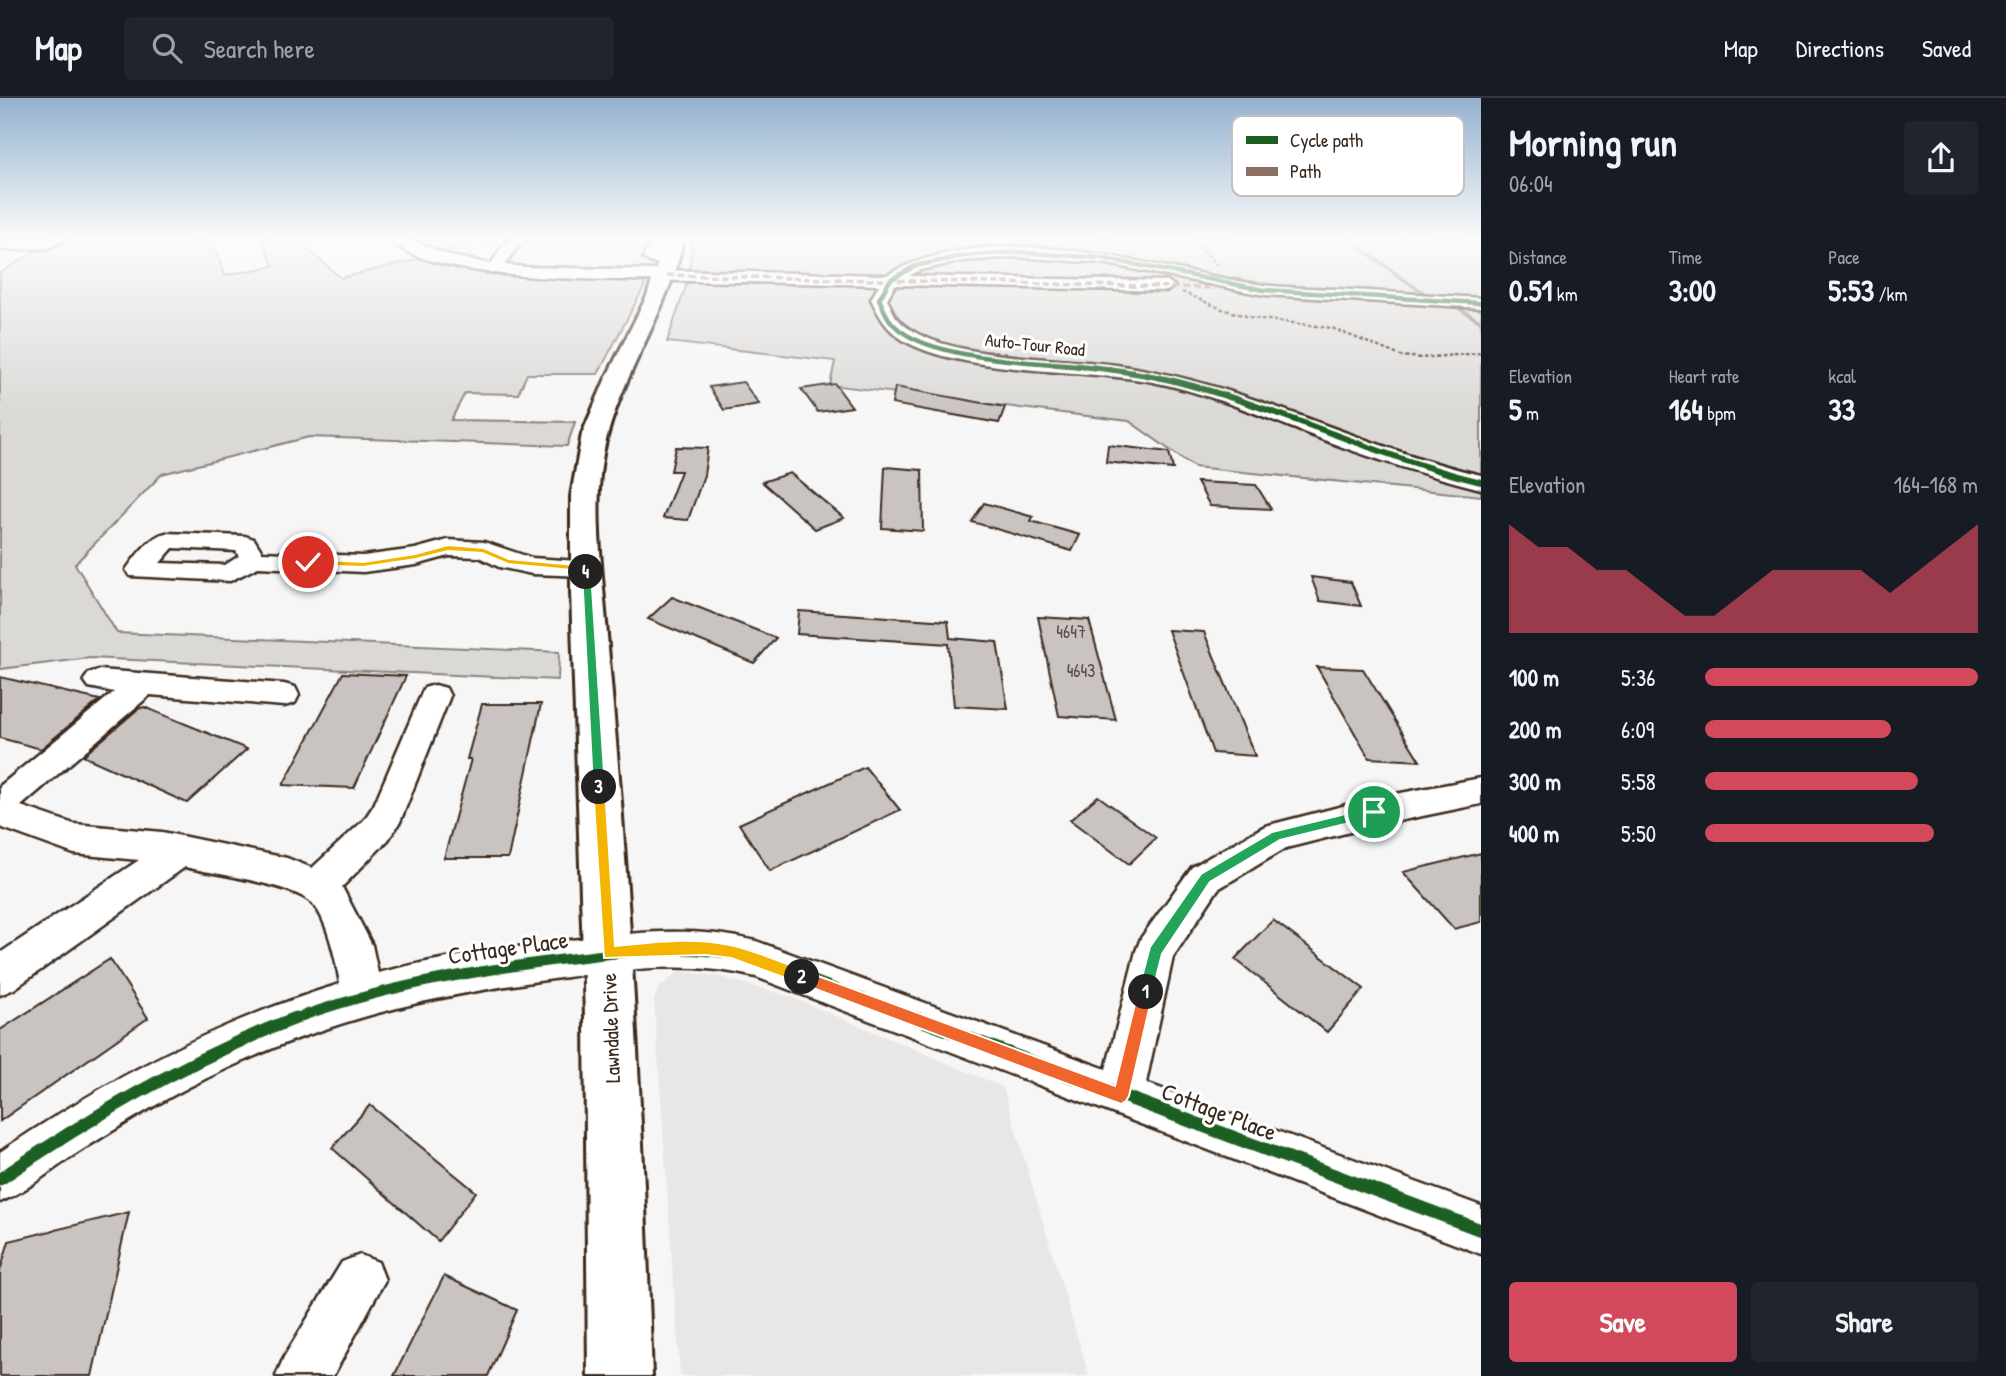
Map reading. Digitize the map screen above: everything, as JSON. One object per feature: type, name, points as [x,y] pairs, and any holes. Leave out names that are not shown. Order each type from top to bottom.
[{"type":"main road","name":"Lawndale Drive","points":[[620,1376],[609,953],[586,568],[585,486],[592,441],[605,404],[653,297]]},
{"type":"street","name":"Auto-Tour Road","points":[[881,297],[880,307],[894,326],[916,341],[960,353],[1153,376],[1246,404],[1397,460],[1481,482]]},
{"type":"street","points":[[1375,297],[1481,303]]},
{"type":"street","points":[[253,559],[363,564],[416,557],[448,548],[484,551],[508,561],[532,565],[586,568]]},
{"type":"street","points":[[99,680],[284,695]]},
{"type":"street","points":[[0,805],[143,684]]},
{"type":"street","points":[[318,886],[376,830],[387,812],[435,696]]},
{"type":"street","points":[[1121,1096],[1155,951],[1205,878],[1277,835],[1481,791]]},
{"type":"street","points":[[0,813],[74,839],[180,851],[287,874],[318,886],[325,891],[353,945],[362,996]]},
{"type":"street","points":[[0,976],[180,851]]},
{"type":"street","name":"Cottage Place","points":[[0,1179],[75,1129],[208,1056],[292,1020],[362,996],[434,978],[609,953],[680,947],[731,952],[1481,1230]]},
{"type":"street","points":[[303,1376],[360,1280]]},
{"type":"path","points":[[1202,297],[1218,308],[1263,320],[1332,328],[1386,351],[1411,358],[1440,358],[1462,352],[1481,353]]},
{"type":"shaded area","points":[[0,297],[639,297],[598,374],[527,374],[518,394],[465,393],[451,420],[575,422],[567,446],[309,437],[162,474],[75,564],[117,633],[559,652],[558,680],[90,658],[0,669]]},
{"type":"shaded area","points":[[682,297],[1481,297],[1481,496],[1194,467],[1129,421],[830,385],[835,361],[667,342]]},
{"type":"shaded area","points":[[680,971],[721,977],[792,997],[1003,1087],[1089,1376],[680,1376],[654,1000],[659,987]]},
{"type":"building","points":[[743,382],[759,404],[724,410],[709,387]]},
{"type":"building","points":[[835,384],[852,407],[818,412],[801,389]]},
{"type":"building","points":[[895,387],[1005,407],[999,423],[892,404]]},
{"type":"building","points":[[1108,445],[1169,452],[1173,469],[1106,462]]},
{"type":"building","points":[[676,447],[708,448],[704,475],[688,520],[663,518],[681,471],[671,471]]},
{"type":"building","points":[[885,467],[922,470],[923,531],[882,528]]},
{"type":"building","points":[[790,473],[844,518],[815,529],[762,482]]},
{"type":"building","points":[[1197,482],[1256,485],[1271,509],[1210,506]]},
{"type":"building","points":[[984,503],[1033,517],[1031,521],[1080,535],[1072,551],[972,522]]},
{"type":"building","points":[[1311,577],[1351,582],[1361,606],[1320,601]]},
{"type":"building","points":[[672,597],[776,638],[754,663],[648,619]]},
{"type":"building","points":[[799,611],[948,621],[950,638],[997,642],[1008,709],[954,706],[948,644],[797,634]]},
{"type":"building","points":[[1038,617],[1089,620],[1116,720],[1059,716]]},
{"type":"building","points":[[1168,630],[1204,632],[1255,756],[1213,753]]},
{"type":"building","points":[[1317,667],[1363,669],[1420,761],[1369,758]]},
{"type":"building","points":[[343,673],[406,676],[354,788],[283,785]]},
{"type":"building","points":[[0,677],[100,700],[41,749],[0,738]]},
{"type":"building","points":[[482,704],[541,704],[508,858],[444,858],[471,759],[467,759]]},
{"type":"building","points":[[144,707],[247,749],[187,803],[83,756],[138,709]]},
{"type":"building","points":[[865,767],[900,810],[770,871],[739,824]]},
{"type":"building","points":[[1098,796],[1156,838],[1129,864],[1070,820]]},
{"type":"building","points":[[1481,853],[1481,922],[1454,929],[1403,872]]},
{"type":"building","points":[[1273,920],[1364,989],[1327,1032],[1235,959]]},
{"type":"building","points":[[110,959],[148,1018],[0,1121],[0,1030]]},
{"type":"building","points":[[370,1105],[476,1192],[438,1241],[332,1148]]},
{"type":"building","points":[[129,1212],[92,1376],[0,1376],[0,1271],[9,1241]]},
{"type":"building","points":[[444,1276],[517,1310],[488,1376],[394,1376]]},
{"type":"waterway","points":[[1455,306],[1481,322]]},
{"type":"cycle path","points":[[880,297],[889,321],[910,336],[937,348],[1003,360],[1115,370],[1180,382],[1408,462],[1481,482]]},
{"type":"cycle path","points":[[1375,297],[1481,303]]},
{"type":"cycle path","points":[[0,1179],[85,1123],[174,1072],[267,1029],[315,1011],[388,989],[464,973],[615,953],[685,948],[732,953],[756,959],[1481,1230]]},
{"type":"route","points":[[308,562],[363,564],[416,557],[448,548],[484,551],[508,561],[532,565],[586,568],[609,953],[680,947],[731,952],[1121,1096],[1155,951],[1205,878],[1277,835],[1374,812]]}]
